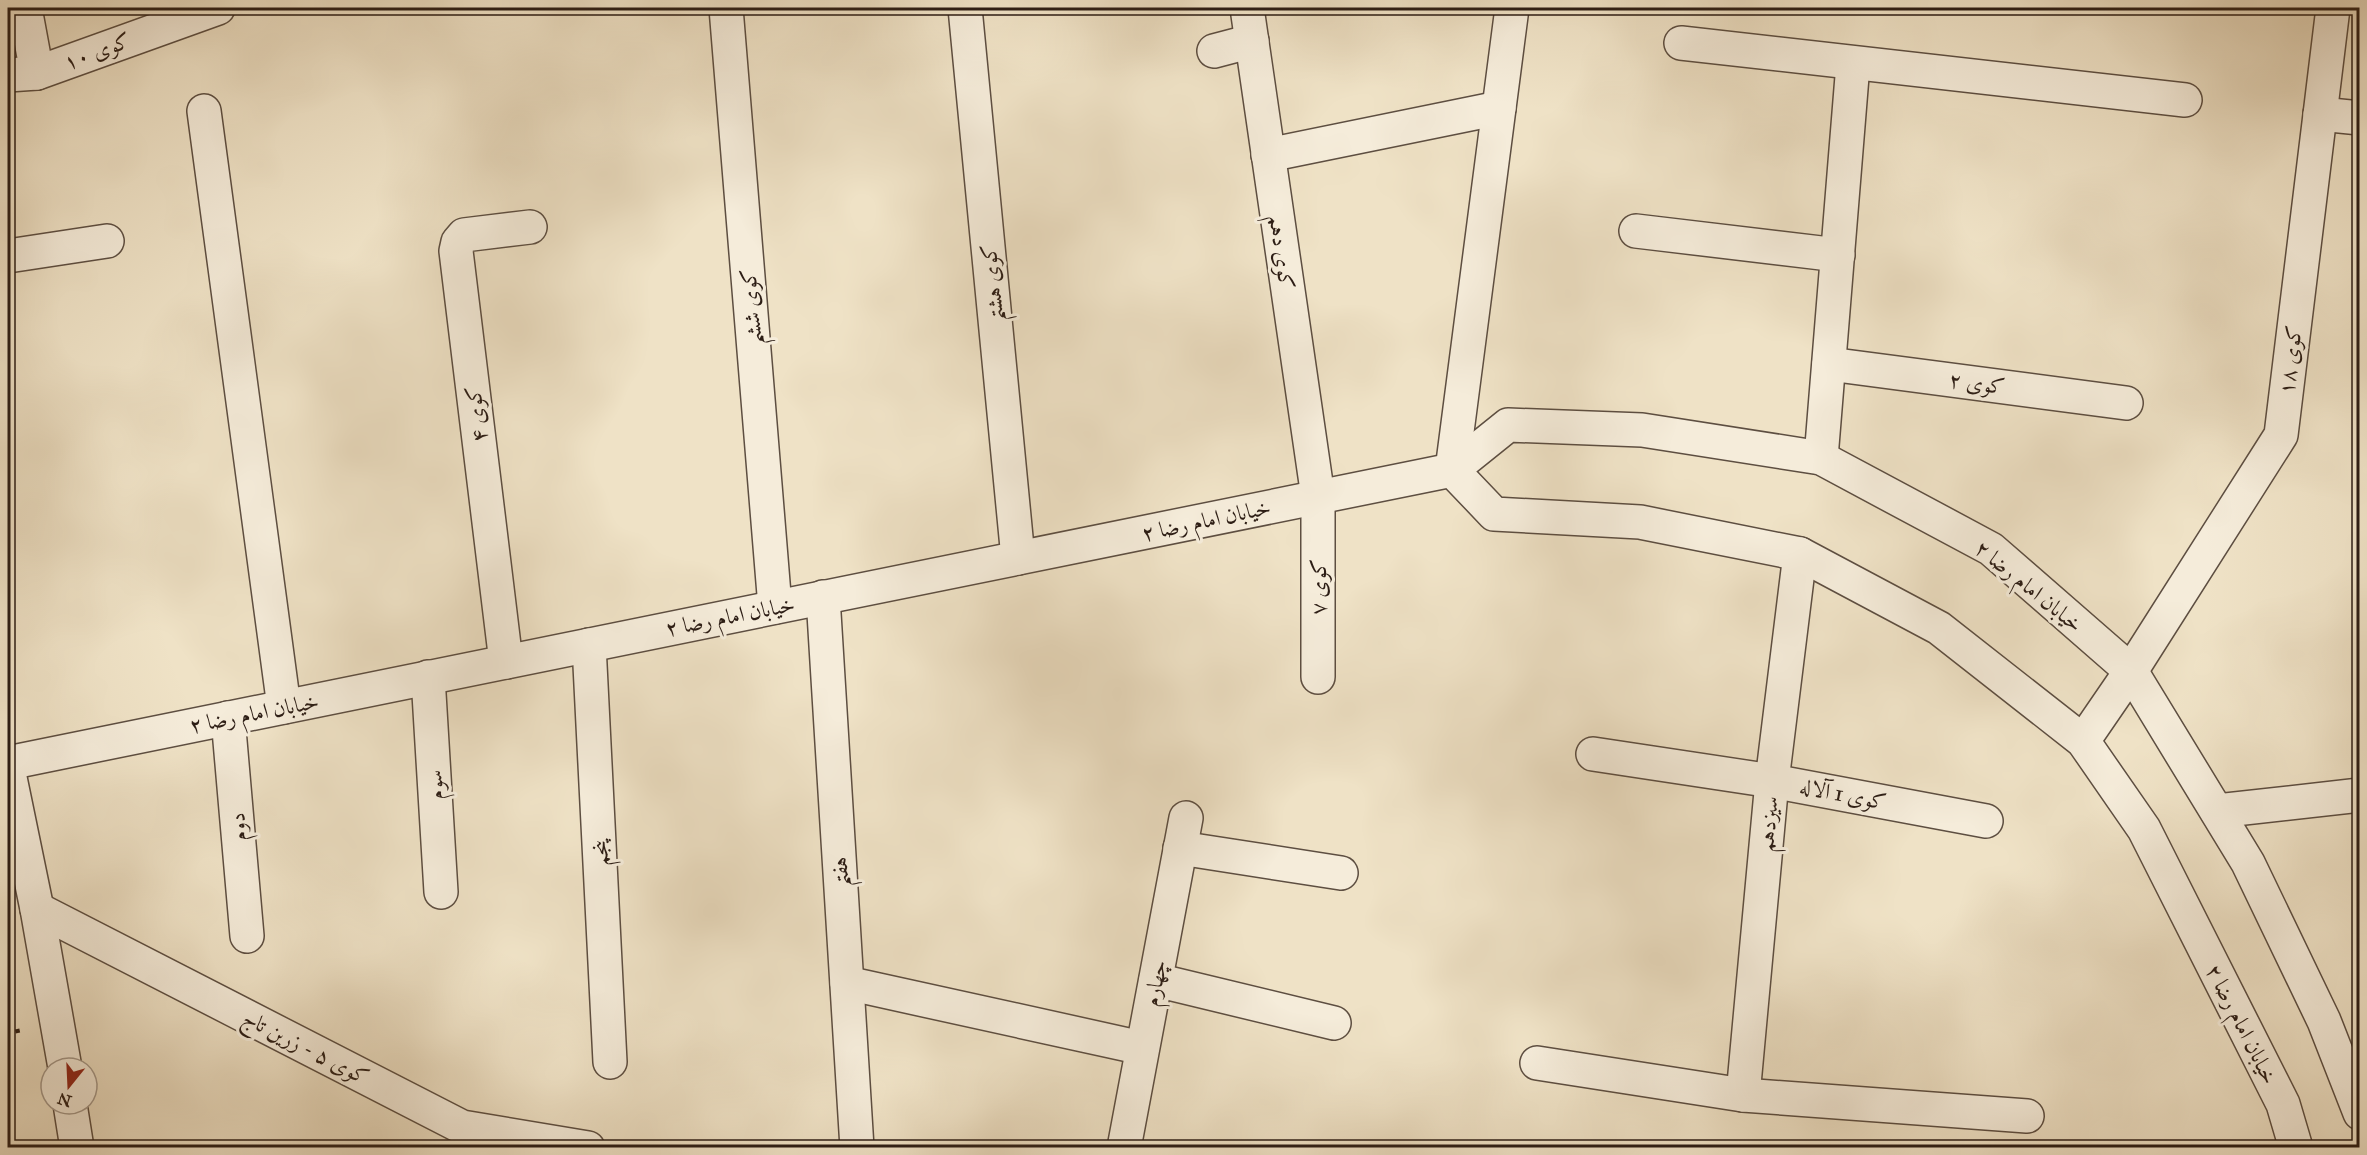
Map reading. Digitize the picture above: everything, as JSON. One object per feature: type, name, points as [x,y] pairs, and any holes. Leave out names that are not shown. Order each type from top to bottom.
[{"type":"street","points":[[22,74],[25,8]]},
{"type":"street","name":"کوی ۱۰","points":[[22,74],[218,8]]},
{"type":"street","name":"کوی ششم","points":[[726,8],[775,607]]},
{"type":"street","name":"کوی هشتم","points":[[965,8],[1018,558]]},
{"type":"street","name":"کوی دهم","points":[[1247,8],[1318,497]]},
{"type":"street","points":[[1452,470],[1512,8]]},
{"type":"street","name":"کوی ۱۸","points":[[2083,741],[2131,671],[2281,435],[2333,8]]},
{"type":"street","points":[[1214,51],[1252,41]]},
{"type":"street","points":[[1681,43],[2185,100]]},
{"type":"street","points":[[1821,458],[1853,64]]},
{"type":"street","points":[[1268,155],[1499,108]]},
{"type":"street","points":[[204,111],[284,707]]},
{"type":"street","points":[[2320,114],[2360,118]]},
{"type":"street","name":"کوی ۴","points":[[506,662],[456,251],[458,242],[464,235],[530,227]]},
{"type":"street","points":[[1636,231],[1838,255]]},
{"type":"street","points":[[8,256],[107,241]]},
{"type":"street","name":"کوی ۲","points":[[1829,364],[2126,403]]},
{"type":"street","name":"خیابان امام رضا ۲","points":[[8,763],[1452,470],[1508,425],[1642,430],[1821,458],[1991,549],[2131,671],[2248,863],[2324,1021],[2357,1098]]},
{"type":"street","name":"خیابان امام رضا ۲","points":[[1452,470],[1494,514],[1640,522],[1800,554],[1939,628],[2083,741],[2144,829],[2283,1104],[2296,1148]]},
{"type":"street","name":"کوی ۷","points":[[1318,497],[1318,677]]},
{"type":"street","name":"سیزدهم","points":[[1743,1095],[1772,781],[1800,554]]},
{"type":"street","name":"هفتم","points":[[823,597],[857,1148]]},
{"type":"street","name":"پنجم","points":[[589,645],[610,1062]]},
{"type":"street","name":"سوم","points":[[428,677],[441,892]]},
{"type":"street","name":"دوم","points":[[228,718],[247,936]]},
{"type":"street","name":"کوی 1 آلاله","points":[[1593,753],[1772,781],[1986,821]]},
{"type":"street","points":[[8,768],[37,909],[63,1056]]},
{"type":"street","points":[[2217,811],[2360,795]]},
{"type":"street","name":"چهارم","points":[[1124,1148],[1183,833],[1341,873]]},
{"type":"street","name":"کوی ۵ - زرین تاج","points":[[37,909],[469,1137],[588,1148]]},
{"type":"street","points":[[1156,980],[1334,1023]]},
{"type":"street","points":[[847,983],[1143,1048]]},
{"type":"street","points":[[1537,1063],[1743,1095],[2027,1116]]},
{"type":"street","points":[[72,1116],[77,1148]]}]
